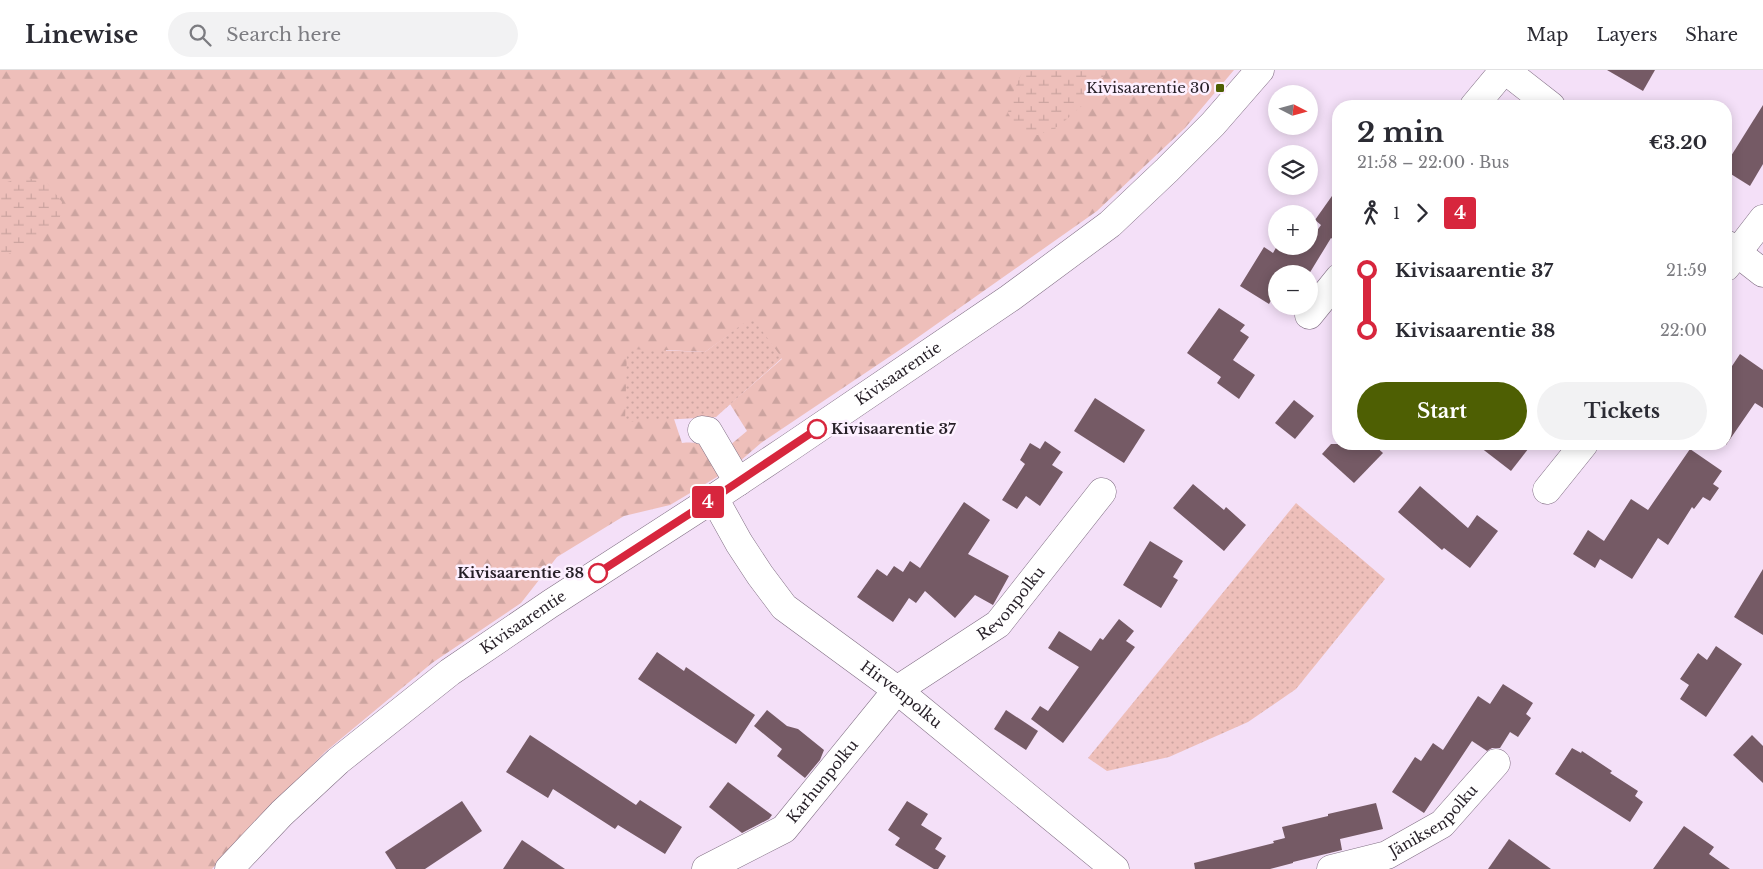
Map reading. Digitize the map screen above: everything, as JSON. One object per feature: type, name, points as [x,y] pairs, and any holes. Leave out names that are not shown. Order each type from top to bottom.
[{"type":"street","name":"Kivisaarentie","points":[[229,869],[282,813],[338,762],[450,672],[550,604],[738,482],[1010,298],[1110,224],[1213,124],[1260,70]]},
{"type":"street","points":[[1479,100],[1504,70],[1543,100]]},
{"type":"street","points":[[1732,253],[1763,219]]},
{"type":"street","points":[[1732,256],[1763,273]]},
{"type":"street","points":[[1309,316],[1332,287]]},
{"type":"street","points":[[702,430],[708,432],[738,482]]},
{"type":"street","points":[[1547,490],[1579,450]]},
{"type":"street","name":"Revonpolku","points":[[897,690],[998,624],[1102,492]]},
{"type":"street","name":"Hirvenpolku","points":[[714,498],[739,543],[784,607],[897,690],[1115,869]]},
{"type":"street","name":"Karhunpolku","points":[[706,869],[784,829],[897,690]]},
{"type":"street","name":"Jäniksenpolku","points":[[1331,869],[1387,855],[1442,824],[1496,763]]},
{"type":"green space","points":[[0,70],[1234,70],[1185,128],[1097,211],[907,345],[761,443],[739,462],[729,446],[747,431],[730,404],[782,359],[752,318],[705,352],[666,350],[666,419],[674,419],[682,443],[698,443],[708,449],[722,474],[670,505],[624,516],[557,557],[521,603],[432,663],[325,752],[212,869],[0,869]]},
{"type":"green space","points":[[1023,70],[1108,70],[1086,102],[1059,126],[1038,135],[1018,130],[1008,113],[1013,93]]},
{"type":"green space","points":[[25,177],[48,184],[62,202],[59,224],[0,259],[0,184]]},
{"type":"green space","points":[[752,317],[782,358],[716,417],[625,422],[627,349],[705,352]]},
{"type":"green space","points":[[1296,503],[1385,579],[1296,689],[1248,722],[1169,757],[1107,771],[1088,758]]},
{"type":"building","points":[[1607,70],[1655,70],[1643,91]]},
{"type":"building","points":[[1763,105],[1763,164],[1750,186],[1732,175],[1732,154]]},
{"type":"building","points":[[1332,196],[1332,239],[1314,265],[1268,265],[1268,303],[1240,286],[1264,247],[1268,250],[1268,255],[1318,255],[1318,229],[1321,225],[1318,222],[1318,216]]},
{"type":"building","points":[[1219,308],[1245,325],[1240,331],[1249,337],[1233,360],[1255,375],[1239,399],[1217,383],[1221,377],[1187,353]]},
{"type":"building","points":[[1740,354],[1763,370],[1763,408],[1755,403],[1732,436],[1732,366]]},
{"type":"building","points":[[1095,398],[1145,430],[1124,463],[1074,431]]},
{"type":"building","points":[[1294,400],[1314,416],[1295,439],[1275,423]]},
{"type":"building","points":[[1045,441],[1061,452],[1052,465],[1063,472],[1040,506],[1026,496],[1017,509],[1002,500],[1025,464],[1020,460],[1030,443],[1040,449]]},
{"type":"building","points":[[1331,444],[1332,450],[1380,450],[1383,453],[1354,483],[1322,454]]},
{"type":"building","points":[[1484,450],[1527,450],[1511,471]]},
{"type":"building","points":[[1689,450],[1722,471],[1713,484],[1719,488],[1710,501],[1703,497],[1694,509],[1692,507],[1668,545],[1658,538],[1632,579],[1600,559],[1595,568],[1573,554],[1588,530],[1604,541],[1631,499],[1648,510]]},
{"type":"building","points":[[1193,484],[1224,510],[1226,507],[1246,525],[1224,551],[1173,508]]},
{"type":"building","points":[[1420,486],[1468,528],[1477,515],[1498,531],[1470,568],[1444,548],[1442,550],[1398,512]]},
{"type":"building","points":[[964,502],[990,520],[968,554],[1009,576],[993,605],[975,595],[955,618],[925,591],[916,603],[909,598],[893,622],[857,597],[877,569],[887,576],[894,566],[903,572],[910,561],[920,568]]},
{"type":"building","points":[[1150,541],[1183,561],[1173,577],[1178,580],[1161,608],[1123,585]]},
{"type":"building","points":[[1763,569],[1763,635],[1734,617]]},
{"type":"building","points":[[1119,619],[1134,631],[1126,641],[1135,647],[1063,743],[1031,719],[1040,706],[1048,711],[1079,667],[1048,648],[1059,631],[1091,651],[1100,638],[1103,640]]},
{"type":"building","points":[[1716,646],[1742,664],[1706,717],[1680,699],[1689,685],[1680,679],[1698,653],[1707,660]]},
{"type":"building","points":[[657,652],[684,671],[686,667],[755,715],[736,744],[638,679]]},
{"type":"building","points":[[1503,684],[1533,703],[1526,714],[1531,718],[1518,737],[1510,732],[1500,748],[1492,748],[1487,751],[1472,741],[1424,813],[1392,792],[1415,757],[1421,761],[1433,743],[1443,750],[1478,696],[1490,704]]},
{"type":"building","points":[[767,710],[787,726],[798,729],[824,750],[820,760],[805,778],[777,756],[782,749],[754,726]]},
{"type":"building","points":[[1006,710],[1038,731],[1026,750],[994,729]]},
{"type":"building","points":[[530,735],[636,805],[640,800],[682,827],[665,854],[618,825],[615,829],[553,789],[548,798],[506,772]]},
{"type":"building","points":[[1752,735],[1763,746],[1763,783],[1733,755]]},
{"type":"building","points":[[1572,748],[1581,753],[1582,751],[1612,771],[1610,773],[1638,791],[1635,796],[1643,802],[1630,822],[1555,774]]},
{"type":"building","points":[[728,782],[772,815],[769,819],[742,833],[709,807]]},
{"type":"building","points":[[462,801],[482,831],[425,869],[396,869],[385,852]]},
{"type":"building","points":[[907,801],[928,814],[921,825],[942,838],[935,849],[946,856],[938,869],[934,869],[895,845],[900,838],[888,830]]},
{"type":"building","points":[[1376,803],[1383,829],[1340,839],[1342,850],[1270,869],[1195,869],[1194,863],[1274,843],[1273,841],[1285,838],[1282,827]]},
{"type":"building","points":[[1684,826],[1714,847],[1709,854],[1730,869],[1653,869]]},
{"type":"building","points":[[1509,839],[1551,869],[1488,869]]},
{"type":"building","points":[[522,840],[565,869],[503,869]]},
{"type":"bus line","name":"4","points":[[598,573],[817,429]]},
{"type":"place","name":"Kivisaarentie 30","points":[[1220,88]]},
{"type":"place","name":"Kivisaarentie 37","points":[[817,429]]},
{"type":"place","name":"Kivisaarentie 38","points":[[598,573]]}]
